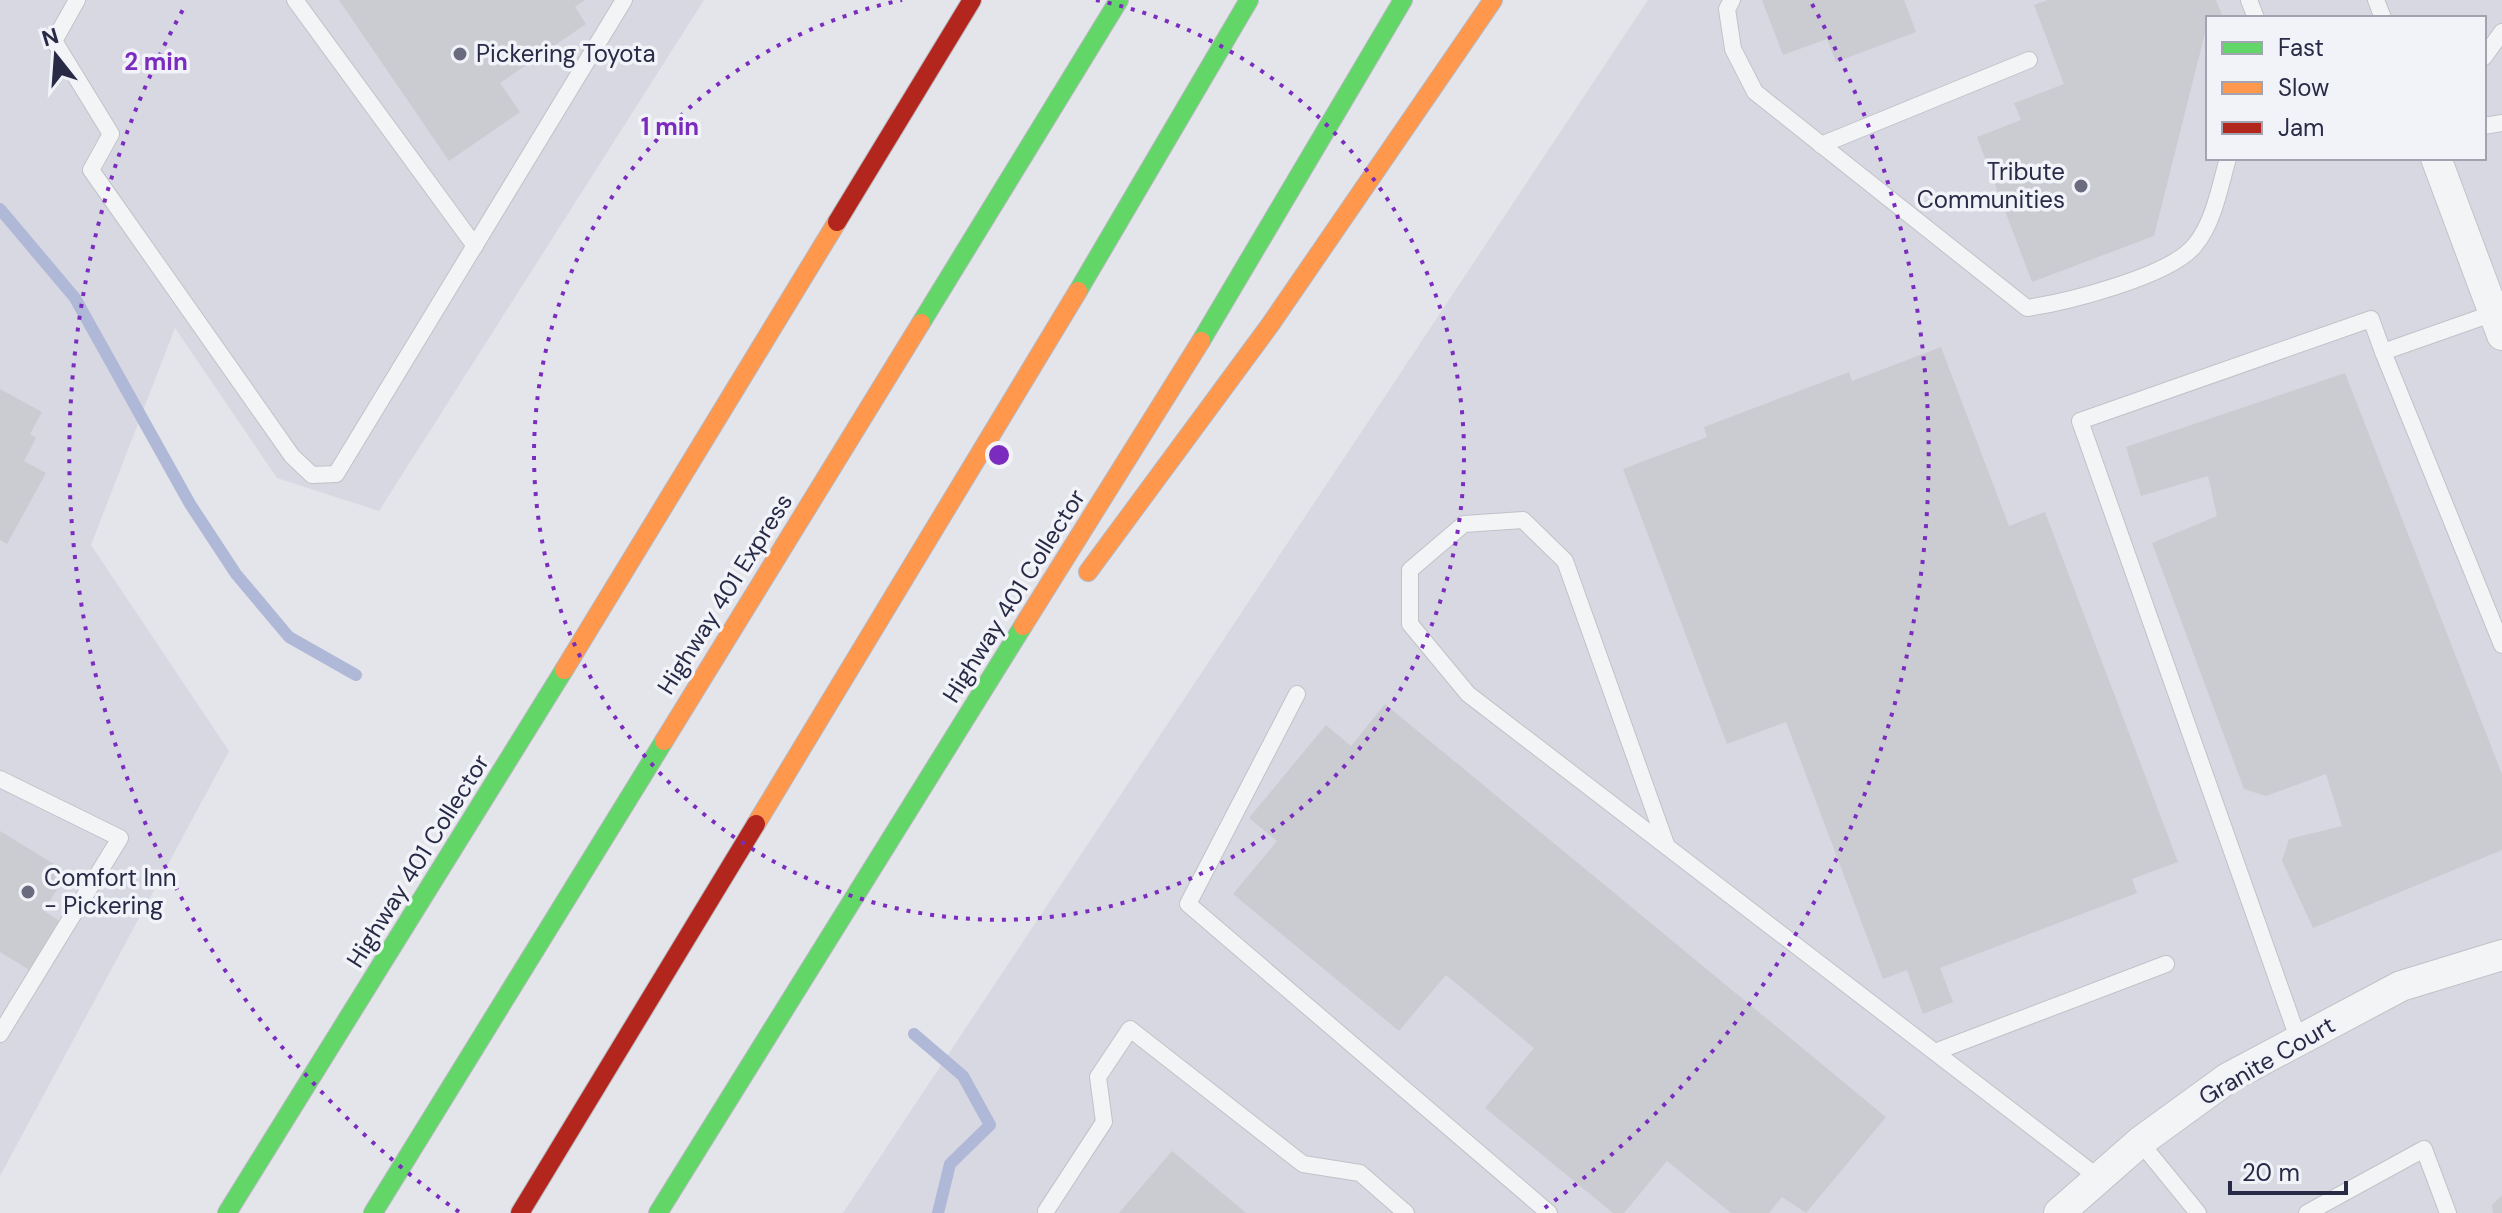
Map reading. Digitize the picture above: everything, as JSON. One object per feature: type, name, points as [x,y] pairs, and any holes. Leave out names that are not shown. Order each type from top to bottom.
[{"type":"highway","name":"Highway 401 Collector","points":[[227,1213],[664,508],[972,0]]},
{"type":"highway","name":"Highway 401 Express","points":[[373,1213],[1119,0]]},
{"type":"highway","points":[[520,1213],[1013,401],[1249,0]]},
{"type":"highway","name":"Highway 401 Collector","points":[[658,1213],[1230,294],[1403,0]]},
{"type":"highway","points":[[1074,591],[1270,325],[1493,0]]},
{"type":"highway","points":[[897,831],[1037,641]]},
{"type":"street","points":[[2437,160],[2498,324]]},
{"type":"street","name":"Granite Court","points":[[2059,1213],[2140,1142],[2228,1078],[2401,986],[2502,955]]},
{"type":"lane","points":[[77,0],[54,41],[111,134],[91,170],[292,456],[312,475],[336,474],[624,0]]},
{"type":"lane","points":[[295,0],[475,246]]},
{"type":"lane","points":[[1732,0],[1727,9],[1733,49],[1755,92],[2027,308],[2157,272],[2195,246],[2212,211],[2227,160]]},
{"type":"lane","points":[[2486,54],[2502,32]]},
{"type":"lane","points":[[1821,145],[2029,60]]},
{"type":"lane","points":[[2299,1041],[2080,421],[2371,319],[2502,645]]},
{"type":"lane","points":[[2383,352],[2498,324]]},
{"type":"lane","points":[[1667,847],[1565,561],[1523,520],[1464,524],[1410,570],[1410,624],[1468,694],[1667,847],[2099,1178]]},
{"type":"lane","points":[[1297,694],[1188,904],[1549,1213]]},
{"type":"lane","points":[[0,779],[120,838],[2,1026]]},
{"type":"lane","points":[[1935,1052],[2166,964]]},
{"type":"lane","points":[[1046,1211],[1104,1122],[1098,1077],[1130,1029],[1303,1164],[1360,1173],[1406,1213]]},
{"type":"lane","points":[[2140,1142],[2198,1213]]},
{"type":"lane","points":[[2307,1213],[2424,1149],[2448,1213]]},
{"type":"shaded area","points":[[0,0],[704,0],[379,511],[277,478],[175,328],[91,545],[229,751],[0,1176]]},
{"type":"shaded area","points":[[1648,0],[2502,0],[2502,1213],[843,1213]]},
{"type":"building","name":"Pickering Toyota","points":[[339,0],[585,0],[575,7],[586,24],[500,83],[520,112],[449,161]]},
{"type":"building","points":[[1762,0],[1904,0],[1916,32],[1836,62],[1827,39],[1783,55]]},
{"type":"building","name":"Tribute Communities","points":[[2048,0],[2216,0],[2222,16],[2206,16],[2206,32],[2154,236],[2032,282],[1977,137],[2021,120],[2014,103],[2064,84],[2034,5]]},
{"type":"building","points":[[1941,347],[2009,526],[2045,512],[2178,862],[2132,879],[2137,893],[1940,968],[1953,1002],[1923,1014],[1907,970],[1883,979],[1786,722],[1727,744],[1623,469],[1707,437],[1704,427],[1849,372],[1852,381]]},
{"type":"building","points":[[2345,373],[2502,774],[2502,850],[2313,928],[2282,861],[2289,839],[2342,826],[2326,774],[2266,796],[2244,789],[2152,543],[2217,516],[2208,476],[2141,496],[2126,447]]},
{"type":"building","points":[[0,389],[42,412],[30,434],[36,438],[24,461],[46,473],[7,544],[0,540]]},
{"type":"building","points":[[1385,704],[1886,1117],[1806,1213],[1782,1197],[1769,1213],[1731,1213],[1667,1161],[1624,1213],[1613,1213],[1485,1108],[1534,1048],[1446,975],[1399,1031],[1233,894],[1277,841],[1249,818],[1326,725],[1351,746]]},
{"type":"building","name":"Comfort Inn - Pickering","points":[[0,831],[67,872],[44,911],[61,922],[31,971],[0,952]]},
{"type":"building","points":[[1172,1151],[1246,1213],[1119,1213]]},
{"type":"building","points":[[2502,1195],[2502,1213],[2493,1213],[2492,1205]]},
{"type":"waterway","points":[[0,209],[75,298],[190,504],[236,574],[289,637],[356,675]]},
{"type":"waterway","points":[[914,1034],[963,1076],[990,1125],[950,1164],[938,1213]]},
{"type":"traffic: fast","points":[[921,323],[1119,0]]},
{"type":"traffic: fast","points":[[1078,291],[1249,0]]},
{"type":"traffic: fast","points":[[1201,341],[1403,0]]},
{"type":"traffic: fast","points":[[658,1213],[1023,626]]},
{"type":"traffic: fast","points":[[227,1213],[564,670]]},
{"type":"traffic: fast","points":[[373,1213],[664,741]]},
{"type":"traffic: slow","points":[[1088,572],[1270,325],[1493,0]]},
{"type":"traffic: slow","points":[[564,670],[837,222]]},
{"type":"traffic: slow","points":[[756,824],[1078,291]]},
{"type":"traffic: slow","points":[[664,741],[921,323]]},
{"type":"traffic: slow","points":[[1023,626],[1201,341]]},
{"type":"traffic: jam","points":[[837,222],[972,0]]},
{"type":"traffic: jam","points":[[520,1213],[756,824]]},
{"type":"place","name":"Pickering Toyota","points":[[460,54]]},
{"type":"place","name":"Tribute Communities","points":[[2081,186]]},
{"type":"place","name":"Comfort Inn - Pickering","points":[[28,892]]}]
